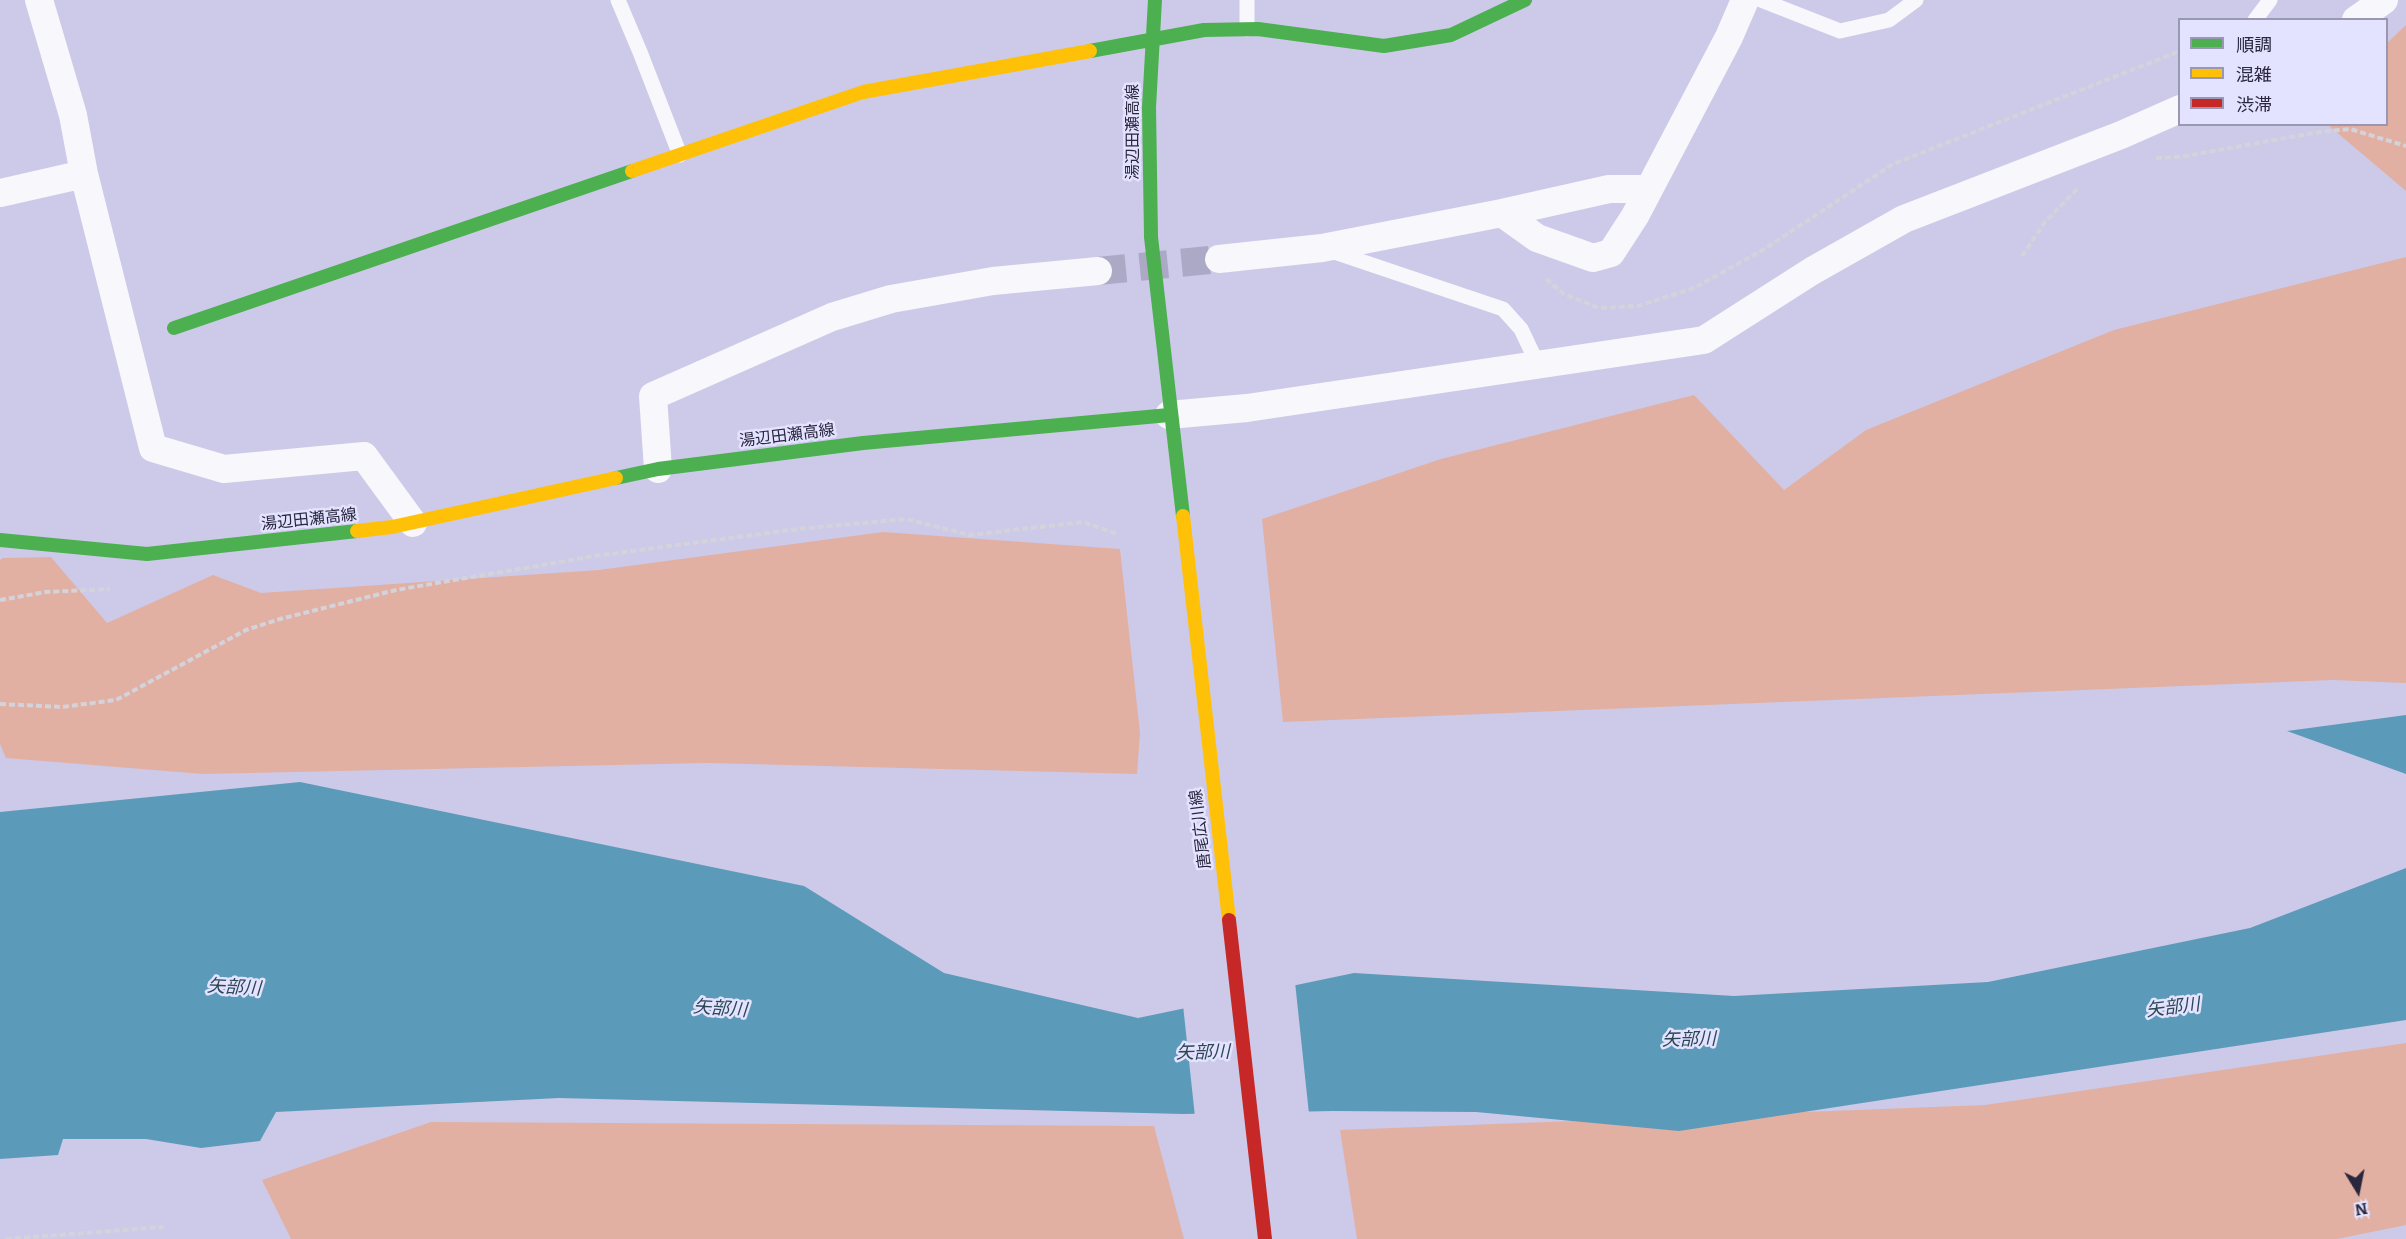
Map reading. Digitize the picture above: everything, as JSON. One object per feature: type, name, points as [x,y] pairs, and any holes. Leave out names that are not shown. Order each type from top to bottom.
[{"type":"main road","name":"湯辺田瀬高線","points":[[0,540],[147,554],[380,529],[658,469],[862,442],[1169,415],[1151,237],[1149,107],[1155,0]]},
{"type":"main road","points":[[174,328],[863,92],[1204,30],[1247,29],[1384,46],[1451,35],[1525,0]]},
{"type":"main road","name":"唐尾広川線","points":[[1169,415],[1265,1239]]},
{"type":"street","points":[[39,0],[73,115],[84,174],[153,448],[224,469],[364,456],[413,523]]},
{"type":"street","points":[[1502,213],[1537,238],[1593,258],[1611,253],[1635,216],[1729,37],[1745,0]]},
{"type":"street","points":[[2359,18],[2384,0]]},
{"type":"street","points":[[1169,415],[1247,408],[1704,340],[1812,271],[1904,219],[2121,135],[2178,110]]},
{"type":"street","points":[[0,193],[84,174]]},
{"type":"street","points":[[1219,259],[1322,248],[1502,213],[1609,189],[1649,189]]},
{"type":"street","points":[[658,469],[653,396],[832,317],[891,299],[993,281],[1098,271]]},
{"type":"lane","points":[[618,0],[680,155]]},
{"type":"lane","points":[[1247,0],[1247,29]]},
{"type":"lane","points":[[1761,0],[1840,31],[1888,20],[1916,0]]},
{"type":"lane","points":[[2256,18],[2270,0]]},
{"type":"lane","points":[[1322,248],[1503,309],[1521,329],[1538,364]]},
{"type":"path","points":[[1537,271],[1564,294],[1599,308],[1638,306],[1694,288],[1766,248],[1893,164],[2178,52]]},
{"type":"path","points":[[2148,158],[2180,157],[2319,132],[2350,129],[2406,146]]},
{"type":"path","points":[[2022,256],[2045,222],[2082,183]]},
{"type":"path","points":[[0,704],[62,707],[116,700],[246,630],[280,619],[396,590],[596,556],[798,528],[906,519],[970,535],[1083,522],[1118,534]]},
{"type":"path","points":[[0,600],[46,592],[111,589]]},
{"type":"path","points":[[6,1239],[164,1227]]},
{"type":"shaded area","points":[[2406,25],[2406,191],[2329,126],[2388,126],[2388,42]]},
{"type":"shaded area","points":[[2406,257],[2406,683],[2333,680],[1283,722],[1262,519],[1441,459],[1694,395],[1784,490],[1866,430],[2114,330]]},
{"type":"shaded area","points":[[883,532],[1120,549],[1140,733],[1137,774],[708,763],[203,774],[6,758],[0,744],[0,560],[3,558],[51,557],[107,623],[213,575],[261,593],[599,570]]},
{"type":"shaded area","points":[[2406,1043],[2406,1225],[2337,1239],[1357,1239],[1340,1130],[1985,1105]]},
{"type":"shaded area","points":[[431,1122],[1154,1126],[1184,1239],[291,1239],[262,1180]]},
{"type":"water","points":[[2406,715],[2406,774],[2287,731]]},
{"type":"water","name":"矢部川","points":[[300,782],[804,886],[944,973],[1138,1018],[1354,973],[1734,996],[1988,982],[2250,928],[2406,868],[2406,1020],[1679,1131],[1476,1112],[1333,1111],[1183,1114],[559,1098],[276,1112],[260,1141],[201,1148],[146,1139],[63,1139],[58,1155],[0,1159],[0,812]]},
{"type":"pier","points":[[1295,982],[1309,1114],[1195,1117],[1183,1005]]},
{"type":"tunnel","points":[[1098,271],[1219,259]]},
{"type":"traffic: fast","points":[[1155,0],[1149,107],[1151,237],[1183,516]]},
{"type":"traffic: fast","points":[[1090,51],[1204,30],[1258,29],[1384,46],[1451,35],[1525,0]]},
{"type":"traffic: fast","points":[[174,328],[632,171]]},
{"type":"traffic: fast","points":[[616,478],[658,469],[863,443],[1169,415]]},
{"type":"traffic: fast","points":[[0,540],[147,554],[357,531]]},
{"type":"traffic: slow","points":[[632,171],[863,92],[1090,51]]},
{"type":"traffic: slow","points":[[357,531],[392,527],[616,478]]},
{"type":"traffic: slow","points":[[1183,516],[1229,920]]},
{"type":"traffic: jam","points":[[1229,920],[1265,1239]]}]
